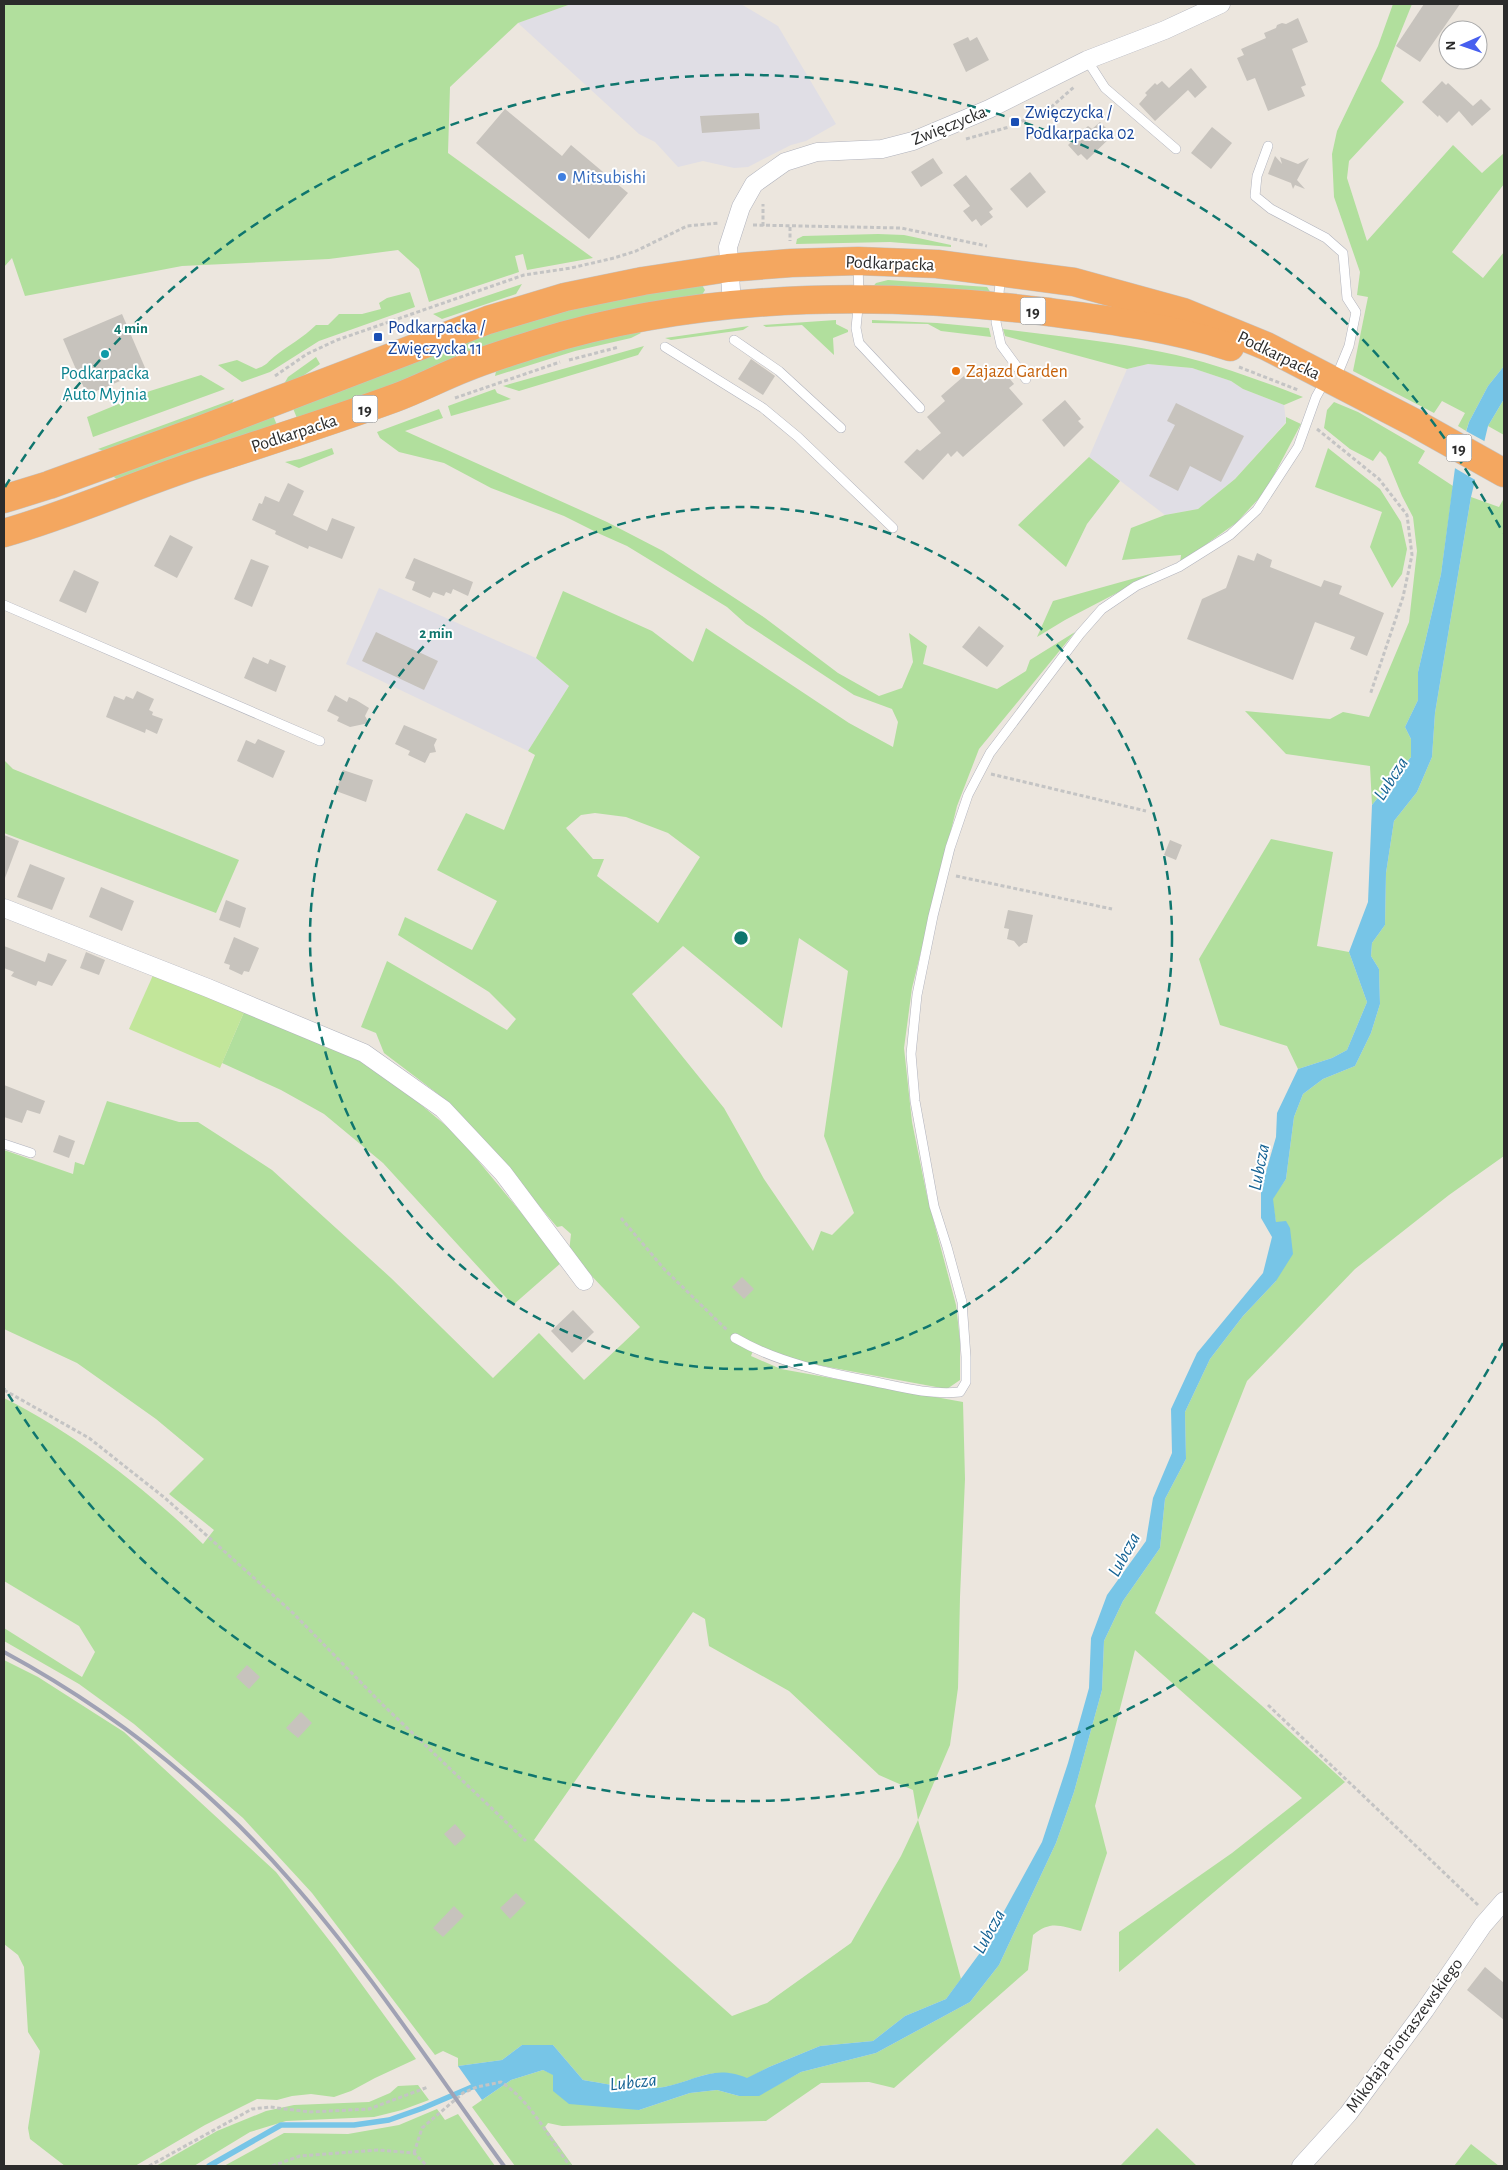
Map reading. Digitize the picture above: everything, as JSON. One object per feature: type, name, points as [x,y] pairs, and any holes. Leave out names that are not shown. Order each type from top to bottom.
[{"type":"highway","name":"Podkarpacka","points":[[4,499],[87,472],[488,320],[565,297],[643,281],[728,268],[790,262],[858,260],[937,264],[1074,282],[1183,312],[1266,346],[1326,386]]},
{"type":"highway","name":"Podkarpacka","points":[[4,533],[44,522],[213,459],[287,437],[399,396],[466,368],[540,343],[592,329],[682,311],[732,304],[859,298],[998,306],[1114,321],[1219,344],[1326,386]]},
{"type":"highway","name":"19","points":[[1326,386],[1413,422],[1504,473]]},
{"type":"highway","points":[[44,522],[54,501],[99,485],[101,477],[87,472]]},
{"type":"street","name":"Zwięczycka","points":[[728,268],[728,248],[741,207],[754,184],[785,162],[817,152],[882,149],[913,141],[989,109],[1088,60],[1165,30],[1221,4]]},
{"type":"street","points":[[728,268],[732,304]]},
{"type":"street","points":[[4,908],[208,988],[364,1053],[443,1109],[503,1174],[584,1281]]},
{"type":"street","name":"Mikołaja Piotraszewskiego","points":[[1301,2166],[1348,2114],[1425,2010],[1490,1916],[1504,1901]]},
{"type":"lane","points":[[1088,60],[1105,88],[1176,149]]},
{"type":"lane","points":[[735,1338],[752,1348],[802,1366],[912,1389],[945,1394],[960,1392],[966,1382],[962,1302],[934,1206],[915,1102],[911,1054],[917,995],[943,873],[968,795],[990,753],[1080,634],[1102,609],[1136,586],[1179,567],[1230,535],[1257,510],[1298,447],[1326,386],[1349,346],[1356,312],[1347,298],[1343,253],[1326,238],[1271,209],[1255,196],[1257,176],[1268,146]]},
{"type":"lane","points":[[858,260],[859,298],[856,328],[859,343],[920,408]]},
{"type":"lane","points":[[1001,271],[996,322],[1001,345],[1026,379]]},
{"type":"lane","points":[[734,340],[779,371],[841,428]]},
{"type":"lane","points":[[665,347],[763,408],[798,436],[893,528]]},
{"type":"lane","points":[[4,605],[320,741]]},
{"type":"lane","points":[[4,1144],[30,1153]]},
{"type":"path","points":[[451,400],[561,362],[627,345]]},
{"type":"path","points":[[1234,366],[1326,386]]},
{"type":"path","points":[[1309,421],[1378,479],[1407,515],[1412,555],[1403,598],[1370,695]]},
{"type":"path","points":[[981,772],[1146,811]]},
{"type":"path","points":[[943,873],[1112,909]]},
{"type":"path","points":[[621,1218],[664,1270],[735,1338]]},
{"type":"path","points":[[4,1390],[88,1438],[165,1498],[293,1613],[383,1705],[526,1841]]},
{"type":"path","points":[[1268,1705],[1490,1916]]},
{"type":"path","points":[[414,2153],[422,2128],[462,2094],[477,2087],[501,2082],[516,2091],[570,2166]]},
{"type":"path","points":[[149,2166],[252,2109],[270,2107],[310,2112],[369,2109],[428,2087]]},
{"type":"path","points":[[272,2166],[300,2156],[378,2150],[414,2153],[426,2166]]},
{"type":"shaded area","points":[[571,4],[741,4],[778,26],[836,124],[806,141],[791,145],[748,167],[734,168],[703,161],[678,167],[655,142],[639,134],[518,23]]},
{"type":"shaded area","points":[[1148,364],[1192,368],[1231,381],[1243,389],[1284,405],[1286,422],[1235,479],[1198,509],[1165,515],[1089,457],[1127,369]]},
{"type":"shaded area","points":[[379,588],[536,658],[569,686],[528,751],[346,664]]},
{"type":"green space","points":[[4,4],[571,4],[518,23],[450,87],[448,153],[593,258],[527,270],[523,254],[515,256],[519,272],[429,302],[419,269],[398,250],[329,259],[182,266],[25,296],[12,258],[4,267]]},
{"type":"green space","points":[[1393,4],[1412,4],[1381,81],[1404,102],[1349,161],[1347,178],[1367,241],[1453,145],[1482,173],[1504,153],[1504,184],[1452,252],[1483,278],[1504,252],[1504,366],[1488,386],[1466,431],[1458,426],[1465,413],[1442,401],[1434,413],[1353,371],[1368,297],[1357,295],[1360,272],[1334,197],[1332,154],[1337,131],[1378,46]]},
{"type":"green space","points":[[904,235],[951,245],[951,247],[890,242],[796,244],[797,239],[803,236]]},
{"type":"green space","points":[[888,280],[987,287],[991,293],[872,288],[876,283]]},
{"type":"green space","points":[[522,284],[516,294],[442,319],[433,314]]},
{"type":"green space","points":[[702,285],[705,290],[702,295],[299,423],[292,406],[494,331],[600,301]]},
{"type":"green space","points":[[410,292],[415,307],[319,341],[270,372],[242,382],[218,365],[237,360],[256,369],[260,368],[316,325],[328,325],[339,314],[362,314],[381,309],[379,303],[387,298]]},
{"type":"green space","points":[[836,320],[836,324],[848,330],[848,332],[833,338],[834,355],[802,325],[766,327],[763,325]]},
{"type":"green space","points":[[872,320],[989,328],[991,337],[941,331],[928,324],[872,323]]},
{"type":"green space","points":[[749,326],[743,330],[671,340],[665,338]]},
{"type":"green space","points":[[636,329],[641,333],[631,338],[575,351],[495,376],[497,367]]},
{"type":"green space","points":[[1003,329],[1123,345],[1180,356],[1234,372],[1303,397],[1284,405],[1243,389],[1231,381],[1192,368],[1148,364],[1127,369],[1005,336]]},
{"type":"green space","points":[[644,346],[638,355],[519,391],[503,386]]},
{"type":"green space","points":[[316,357],[320,364],[297,380],[284,384],[288,377]]},
{"type":"green space","points":[[201,375],[225,389],[93,437],[87,417],[150,391]]},
{"type":"green space","points":[[495,389],[497,393],[511,399],[451,416],[448,406]]},
{"type":"green space","points":[[234,399],[229,408],[109,453],[98,449]]},
{"type":"green space","points":[[1504,399],[1504,435],[1488,426]]},
{"type":"green space","points":[[1334,402],[1358,412],[1425,451],[1418,463],[1453,486],[1441,574],[1418,672],[1418,700],[1405,727],[1411,739],[1411,757],[1372,805],[1370,766],[1286,754],[1245,711],[1330,719],[1343,712],[1369,717],[1409,622],[1417,551],[1413,517],[1386,457],[1380,451],[1373,461],[1350,449],[1324,428],[1327,410]]},
{"type":"green space","points":[[439,409],[443,418],[405,431],[607,522],[663,551],[765,618],[838,673],[879,696],[902,688],[913,662],[909,633],[927,646],[923,664],[997,689],[1026,671],[1030,660],[1075,632],[979,749],[957,806],[912,988],[904,1048],[912,1122],[927,1196],[956,1305],[960,1340],[960,1380],[947,1389],[801,1362],[755,1345],[751,1356],[781,1369],[963,1402],[965,1479],[958,1688],[950,1745],[918,1820],[961,1979],[946,1999],[905,2016],[873,2041],[820,2046],[769,2067],[747,2079],[724,2073],[714,2073],[655,2088],[592,2082],[583,2080],[553,2045],[522,2045],[502,2060],[458,2066],[458,2058],[443,2051],[435,2055],[312,1893],[243,1818],[134,1724],[79,1684],[4,1641],[4,1628],[82,1677],[95,1652],[79,1626],[4,1581],[4,1398],[57,1428],[109,1464],[158,1503],[203,1544],[214,1530],[169,1494],[204,1459],[156,1419],[77,1363],[4,1329],[4,1150],[73,1174],[75,1162],[84,1165],[107,1101],[179,1122],[198,1122],[272,1170],[391,1278],[493,1378],[539,1333],[584,1380],[640,1327],[569,1252],[571,1234],[562,1226],[557,1227],[478,1133],[438,1094],[384,1053],[376,1033],[361,1027],[387,961],[507,1030],[516,1019],[489,992],[398,935],[405,917],[472,950],[497,901],[437,870],[466,813],[504,830],[535,755],[528,751],[569,686],[536,658],[563,591],[652,631],[693,662],[706,628],[849,723],[893,747],[898,722],[892,709],[854,695],[746,624],[727,607],[627,546],[564,516],[491,488],[444,463],[399,452],[380,438],[377,432]],"holes":[[[595,813],[626,817],[668,833],[700,857],[658,923],[597,876],[604,859],[593,859],[566,828],[581,815]],[[799,938],[848,971],[824,1136],[854,1213],[832,1235],[821,1231],[813,1251],[764,1179],[724,1108],[632,994],[683,946],[782,1028]],[[693,1612],[705,1619],[709,1646],[789,1691],[879,1775],[913,1790],[918,1820],[901,1856],[851,1943],[767,2003],[732,2016],[534,1840]]]},
{"type":"green space","points":[[272,413],[279,430],[118,480],[111,475]]},
{"type":"green space","points":[[1286,417],[1301,424],[1265,492],[1236,523],[1180,563],[1181,555],[1122,560],[1131,528],[1165,515],[1198,509],[1235,479],[1286,423]]},
{"type":"green space","points":[[332,448],[334,454],[299,468],[285,462],[300,459]]},
{"type":"green space","points":[[1328,448],[1380,489],[1401,522],[1407,549],[1402,574],[1392,588],[1370,547],[1382,512],[1315,487]]},
{"type":"green space","points":[[1089,457],[1120,481],[1087,524],[1066,567],[1018,525]]},
{"type":"green space","points":[[1471,497],[1499,507],[1504,498],[1504,1156],[1449,1195],[1355,1269],[1247,1381],[1155,1613],[1261,1705],[1345,1782],[1119,1972],[1119,1932],[1232,1853],[1302,1798],[1135,1650],[1095,1806],[1107,1853],[1081,1931],[1061,1926],[1051,1926],[1039,1930],[1033,1935],[1028,1970],[894,2088],[869,2082],[821,2083],[766,2121],[562,2126],[548,2123],[545,2127],[573,2166],[515,2166],[472,2107],[511,2080],[543,2070],[639,2110],[690,2093],[717,2090],[739,2096],[759,2095],[801,2072],[876,2053],[970,2002],[999,1965],[1056,1843],[1074,1792],[1102,1690],[1104,1641],[1123,1601],[1160,1548],[1165,1499],[1186,1459],[1185,1412],[1210,1359],[1243,1316],[1276,1281],[1276,1222],[1272,1199],[1286,1179],[1294,1117],[1303,1094],[1323,1079],[1355,1066],[1371,1033],[1380,1004],[1379,969],[1371,956],[1372,943],[1385,925],[1386,873],[1394,821],[1417,792],[1432,757],[1435,713]]},
{"type":"green space","points":[[1157,572],[1065,620],[1037,637],[1053,601]]},
{"type":"green space","points":[[4,760],[13,769],[239,860],[216,913],[4,833]]},
{"type":"green space","points":[[1271,839],[1333,852],[1317,946],[1349,952],[1367,1002],[1347,1050],[1332,1058],[1298,1069],[1287,1046],[1220,1025],[1199,959]]},
{"type":"green space","points":[[154,973],[244,1012],[220,1068],[129,1029]]},
{"type":"green space","points":[[244,1012],[371,1063],[456,1134],[562,1262],[513,1305],[383,1163],[324,1114],[281,1090],[222,1063]]},
{"type":"green space","points":[[4,1660],[38,1677],[124,1732],[276,1872],[336,1949],[416,2059],[351,2091],[334,2097],[311,2094],[277,2100],[257,2099],[205,2125],[135,2166],[65,2166],[30,2139],[28,2128],[40,2051],[28,2032],[24,1967],[18,1955],[4,1944]]},
{"type":"green space","points":[[418,2085],[429,2100],[402,2110],[374,2117],[286,2121],[250,2132],[194,2166],[156,2166],[217,2131],[266,2111],[294,2105],[369,2102],[390,2093],[398,2086]]},
{"type":"green space","points":[[437,2109],[445,2120],[458,2114],[495,2166],[224,2166],[284,2133],[348,2134],[399,2125]]},
{"type":"green space","points":[[1157,2128],[1197,2166],[1120,2166]]},
{"type":"green space","points":[[1471,2144],[1499,2166],[1454,2166]]},
{"type":"water","points":[[1504,366],[1504,399],[1488,426],[1471,497],[1435,713],[1432,757],[1417,792],[1394,821],[1386,873],[1385,925],[1372,943],[1371,956],[1379,969],[1380,1004],[1371,1033],[1355,1066],[1323,1079],[1303,1094],[1294,1117],[1286,1179],[1273,1199],[1276,1222],[1286,1221],[1290,1228],[1293,1254],[1276,1281],[1243,1316],[1210,1359],[1185,1412],[1186,1459],[1165,1499],[1160,1548],[1123,1601],[1104,1641],[1102,1690],[1074,1792],[1056,1843],[999,1965],[970,2002],[876,2053],[801,2072],[759,2096],[739,2096],[717,2090],[690,2093],[639,2110],[569,2104],[553,2091],[553,2075],[543,2070],[511,2080],[482,2100],[458,2066],[502,2060],[522,2045],[553,2045],[583,2080],[655,2088],[714,2073],[735,2074],[747,2078],[820,2046],[873,2041],[905,2016],[946,1999],[985,1946],[1042,1842],[1068,1763],[1089,1688],[1091,1638],[1107,1595],[1146,1541],[1153,1498],[1172,1453],[1171,1409],[1197,1353],[1263,1273],[1272,1237],[1261,1218],[1261,1189],[1276,1137],[1277,1113],[1298,1069],[1332,1058],[1347,1050],[1367,1002],[1349,952],[1368,902],[1372,805],[1411,757],[1411,739],[1405,727],[1418,700],[1418,672],[1441,574],[1455,468],[1469,422],[1488,386]]},
{"type":"pier","points":[[1464,430],[1486,442],[1477,481],[1453,467]]},
{"type":"building","points":[[1424,4],[1460,4],[1449,20],[1438,20],[1438,36],[1420,62],[1396,46]]},
{"type":"building","points":[[1298,18],[1308,42],[1292,49],[1306,85],[1301,87],[1305,96],[1268,111],[1255,78],[1247,81],[1237,58],[1244,55],[1241,49],[1266,38],[1264,33],[1276,28],[1277,25],[1286,24]]},
{"type":"building","points":[[968,37],[970,41],[977,37],[989,60],[966,72],[953,44]]},
{"type":"building","points":[[1191,68],[1207,87],[1195,98],[1188,90],[1155,121],[1139,104],[1147,95],[1145,93],[1155,83],[1157,85],[1162,81],[1169,88]]},
{"type":"building","points":[[1442,81],[1446,85],[1448,83],[1473,106],[1481,99],[1491,109],[1472,126],[1459,111],[1447,123],[1422,102]]},
{"type":"building","points":[[505,109],[562,156],[571,145],[628,193],[589,239],[476,143]]},
{"type":"building","points":[[759,113],[760,129],[702,133],[700,116]]},
{"type":"building","points":[[1100,122],[1113,135],[1087,160],[1081,154],[1078,156],[1068,145],[1088,126],[1092,129]]},
{"type":"building","points":[[1212,127],[1232,143],[1211,169],[1191,153]]},
{"type":"building","points":[[1275,156],[1282,164],[1280,157],[1298,164],[1309,158],[1297,180],[1305,189],[1295,185],[1293,189],[1291,183],[1268,174]]},
{"type":"building","points":[[933,158],[943,173],[921,187],[911,172]]},
{"type":"building","points":[[1030,172],[1046,192],[1027,208],[1010,189]]},
{"type":"building","points":[[966,175],[993,209],[989,212],[993,217],[981,226],[976,219],[972,222],[963,211],[970,206],[953,185]]},
{"type":"building","name":"Podkarpacka Auto Myjnia","points":[[122,314],[146,370],[87,395],[63,339]]},
{"type":"building","points":[[751,359],[775,376],[763,395],[738,379]]},
{"type":"building","points":[[1001,368],[1014,384],[1009,388],[1023,404],[963,457],[957,451],[951,457],[948,453],[923,480],[904,462],[917,449],[920,451],[941,433],[927,417],[945,401],[941,396],[972,369],[984,383]]},
{"type":"building","points":[[1065,400],[1081,419],[1078,421],[1084,427],[1064,447],[1042,420]]},
{"type":"building","points":[[1176,403],[1244,436],[1221,482],[1190,466],[1178,491],[1149,476],[1175,425],[1167,421]]},
{"type":"building","points":[[288,483],[304,491],[293,515],[327,531],[332,518],[355,527],[342,559],[309,546],[308,549],[275,534],[276,531],[252,520],[259,503],[262,504],[265,496],[279,502]]},
{"type":"building","points":[[170,535],[193,547],[177,578],[154,566]]},
{"type":"building","points":[[1257,553],[1272,560],[1270,567],[1321,587],[1324,580],[1342,586],[1339,594],[1384,613],[1367,656],[1350,649],[1355,637],[1315,622],[1293,680],[1187,639],[1202,599],[1226,588],[1238,555],[1254,561]]},
{"type":"building","points":[[414,558],[473,582],[468,596],[453,589],[451,594],[446,592],[444,596],[433,592],[430,598],[412,590],[415,582],[405,578]]},
{"type":"building","points":[[251,559],[269,566],[252,607],[234,599]]},
{"type":"building","points":[[74,570],[99,582],[86,613],[59,601]]},
{"type":"building","points":[[979,626],[1004,646],[987,667],[962,647]]},
{"type":"building","points":[[376,632],[438,661],[424,690],[362,661]]},
{"type":"building","points":[[253,657],[268,664],[270,659],[286,666],[276,692],[244,678]]},
{"type":"building","points":[[137,691],[154,699],[149,710],[153,712],[152,715],[163,719],[157,734],[146,729],[145,733],[106,717],[114,696],[124,700],[126,696],[133,699]]},
{"type":"building","points":[[335,695],[347,702],[349,697],[369,708],[365,716],[369,723],[350,727],[337,721],[339,717],[327,711]]},
{"type":"building","points":[[404,725],[437,739],[434,745],[436,752],[430,753],[425,763],[408,755],[410,751],[395,744]]},
{"type":"building","points":[[258,739],[285,751],[273,778],[237,761],[246,740],[255,744]]},
{"type":"building","points":[[343,770],[373,780],[366,802],[336,791]]},
{"type":"building","points":[[4,835],[19,841],[5,878],[4,878]]},
{"type":"building","points":[[1170,840],[1182,845],[1176,860],[1164,855]]},
{"type":"building","points":[[30,864],[65,878],[52,910],[17,897]]},
{"type":"building","points":[[101,887],[134,901],[122,931],[89,917]]},
{"type":"building","points":[[226,900],[246,908],[240,928],[219,920]]},
{"type":"building","points":[[1008,910],[1033,915],[1027,943],[1019,947],[1014,941],[1007,939],[1009,929],[1004,928]]},
{"type":"building","points":[[234,937],[259,948],[249,972],[244,971],[242,975],[229,969],[230,965],[224,963]]},
{"type":"building","points":[[4,946],[45,962],[48,953],[67,960],[52,986],[38,981],[36,986],[11,976],[14,972],[4,968]]},
{"type":"building","points":[[86,952],[105,960],[99,975],[80,968]]},
{"type":"building","points":[[4,1085],[45,1101],[40,1114],[27,1110],[22,1123],[4,1117]]},
{"type":"building","points":[[59,1135],[75,1141],[69,1158],[53,1152]]},
{"type":"building","points":[[742,1277],[754,1289],[744,1299],[732,1287]]},
{"type":"building","points":[[573,1310],[594,1332],[572,1353],[551,1331]]},
{"type":"building","points":[[247,1665],[260,1677],[249,1689],[236,1677]]},
{"type":"building","points":[[301,1712],[312,1723],[298,1738],[286,1728]]},
{"type":"building","points":[[455,1824],[466,1836],[455,1846],[444,1834]]},
{"type":"building","points":[[516,1893],[526,1903],[510,1919],[500,1908]]},
{"type":"building","points":[[454,1906],[464,1916],[443,1937],[433,1928]]},
{"type":"building","points":[[1485,1967],[1504,1983],[1504,2020],[1467,1990]]},
{"type":"waterway","name":"Lubcza","points":[[209,2166],[281,2125],[354,2125],[389,2120],[479,2084]]},
{"type":"railway","points":[[4,1652],[82,1699],[157,1753],[192,1782],[258,1845],[346,1948],[504,2166]]},
{"type":"place","name":"Zwięczycka / Podkarpacka 02","points":[[1015,122]]},
{"type":"place","name":"Mitsubishi","points":[[562,177]]},
{"type":"place","name":"Podkarpacka / Zwięczycka 11","points":[[378,337]]},
{"type":"place","name":"Podkarpacka Auto Myjnia","points":[[105,354]]},
{"type":"place","name":"Zajazd Garden","points":[[956,371]]}]
